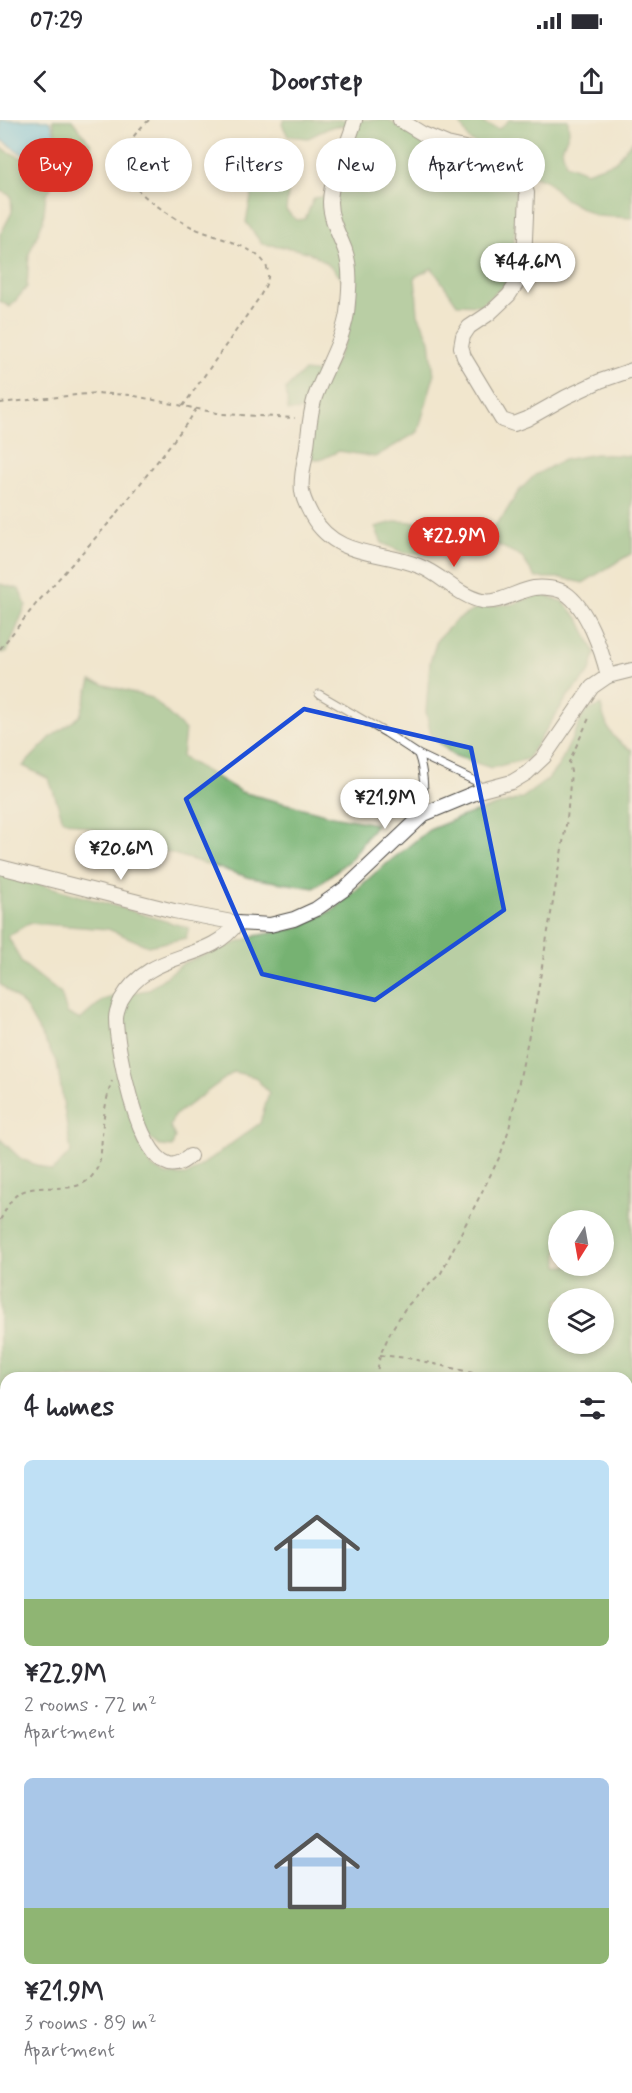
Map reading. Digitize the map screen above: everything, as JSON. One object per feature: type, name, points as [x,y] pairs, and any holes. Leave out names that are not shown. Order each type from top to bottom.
[{"type":"street","points":[[355,120],[330,202],[333,219],[346,252],[349,271],[346,315],[341,336],[315,398],[310,419],[302,492],[306,505],[317,525],[329,537],[358,552],[418,565],[433,572],[470,597],[484,601],[499,600],[534,588],[564,592],[580,607],[602,652],[608,676]]},
{"type":"street","points":[[400,120],[439,140],[482,152],[504,164],[519,173],[527,193],[524,261],[518,281],[503,301],[469,327],[463,336],[461,347],[464,357],[502,420],[514,424],[527,419],[600,381],[632,370]]},
{"type":"street","points":[[0,867],[174,911],[237,923],[270,924],[294,919],[316,909],[346,888],[424,814],[482,790],[512,782],[527,773],[544,757],[592,687],[608,676],[632,670]]},
{"type":"street","points":[[190,1156],[172,1165],[162,1161],[150,1148],[134,1110],[121,1059],[116,1015],[121,1000],[135,981],[157,965],[205,949],[230,933],[237,923]]},
{"type":"lane","points":[[319,694],[418,754],[475,781],[482,790]]},
{"type":"lane","points":[[418,754],[422,765],[424,814]]},
{"type":"path","points":[[149,120],[131,139],[125,156],[125,172],[135,186],[161,209],[192,227],[255,253],[267,266],[269,280],[259,298],[183,406]]},
{"type":"path","points":[[0,404],[96,393],[130,395],[222,414],[310,419]]},
{"type":"path","points":[[0,649],[36,604],[116,515],[196,409]]},
{"type":"path","points":[[377,1372],[380,1356],[391,1331],[406,1307],[441,1273],[500,1156],[509,1129],[536,1002],[567,819],[571,772],[569,762],[591,713]]},
{"type":"path","points":[[0,1220],[15,1195],[25,1190],[58,1189],[79,1185],[95,1172],[101,1156],[109,1090],[121,1059]]},
{"type":"path","points":[[380,1356],[408,1358],[469,1372]]},
{"type":"highlighted area","points":[[304,709],[471,748],[504,910],[375,1000],[262,974],[186,799]]},
{"type":"green space","points":[[53,120],[72,120],[86,138],[57,138]]},
{"type":"green space","points":[[284,120],[389,120],[419,138],[408,138],[408,192],[517,192],[518,195],[513,254],[505,285],[481,305],[457,304],[432,268],[415,277],[418,314],[430,340],[434,376],[418,432],[375,457],[339,451],[320,460],[311,458],[307,410],[288,411],[286,389],[304,371],[330,374],[347,336],[356,298],[336,272],[315,255],[293,248],[262,244],[246,222],[252,192],[288,192],[286,210],[296,220],[305,219],[314,198],[337,192],[396,192],[396,138],[356,138],[345,125],[331,127],[308,138],[288,136],[282,124]]},
{"type":"green space","points":[[462,120],[483,120],[484,124],[499,129],[509,120],[568,120],[569,132],[562,149],[566,164],[586,172],[615,162],[632,141],[632,218],[596,216],[565,199],[545,180],[545,138],[468,138],[461,125]]},
{"type":"green space","points":[[0,147],[18,156],[18,192],[48,192],[43,221],[29,254],[27,287],[10,307],[0,301],[0,235],[12,212],[11,196],[0,190]]},
{"type":"green space","points":[[596,454],[632,456],[632,553],[583,583],[562,578],[536,578],[521,556],[483,538],[465,549],[442,554],[404,553],[382,543],[375,527],[398,521],[433,523],[460,534],[492,528],[504,515],[518,492],[535,475],[563,460]]},
{"type":"green space","points":[[0,584],[19,589],[26,605],[7,652],[0,653]]},
{"type":"green space","points":[[540,594],[563,602],[579,619],[595,653],[590,672],[568,696],[527,759],[491,768],[453,755],[431,735],[426,712],[430,662],[437,640],[456,620],[479,607],[513,604]]},
{"type":"green space","points":[[91,681],[152,698],[185,730],[182,757],[241,792],[333,816],[376,824],[351,859],[314,888],[251,878],[63,820],[49,779],[23,766],[51,737],[80,716]]},
{"type":"green space","points":[[601,705],[605,720],[614,737],[632,750],[632,1372],[0,1372],[0,1139],[21,1159],[52,1171],[71,1152],[57,1063],[25,1006],[0,984],[0,875],[30,881],[189,928],[186,938],[148,946],[108,929],[29,923],[8,936],[22,963],[61,994],[67,1013],[80,1020],[103,1000],[148,990],[184,963],[255,936],[297,928],[335,909],[375,873],[429,830],[463,816],[522,798],[547,780],[559,765],[585,712]],"holes":[[[234,1072],[255,1077],[269,1093],[260,1123],[188,1175],[166,1175],[152,1167],[139,1142],[142,1131],[160,1146],[172,1147],[175,1137],[170,1126],[174,1116]]]},
{"type":"water","points":[[0,120],[47,120],[51,123],[55,138],[18,138],[18,151],[0,139]]}]
